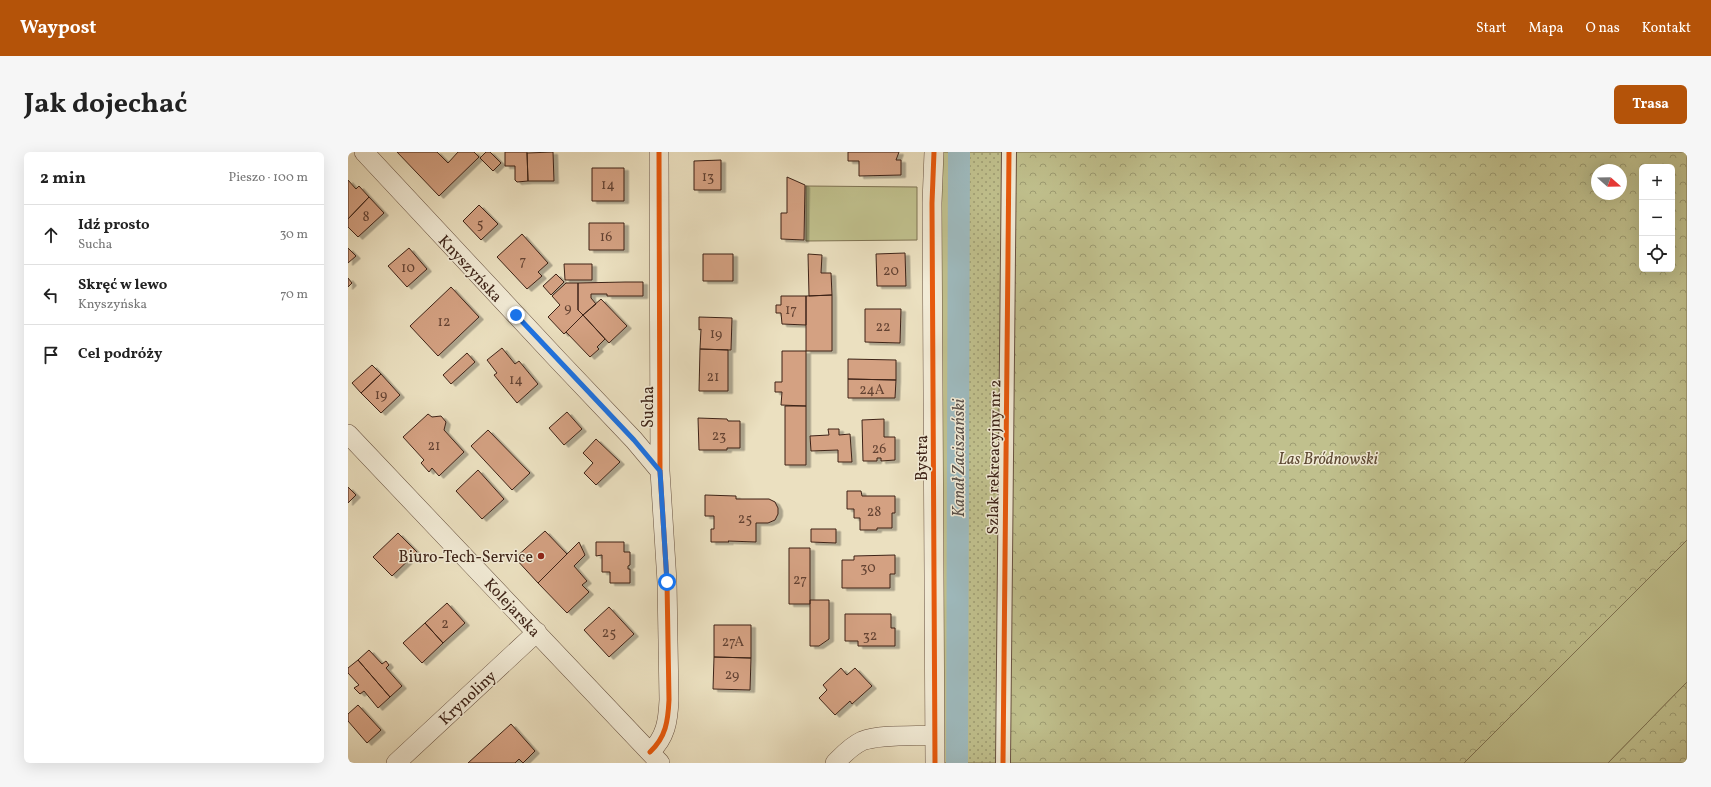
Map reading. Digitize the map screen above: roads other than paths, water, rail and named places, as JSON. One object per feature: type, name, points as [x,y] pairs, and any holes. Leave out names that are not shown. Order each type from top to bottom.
[{"type":"street","name":"Knyszyńska","points":[[364,152],[552,355],[634,440],[660,471]]},
{"type":"street","name":"Sucha","points":[[655,758],[668,720],[669,707],[667,582],[660,471],[659,152]]},
{"type":"street","name":"Bystra","points":[[934,152],[932,203],[934,763]]},
{"type":"street","name":"Szlak rekreacyjny nr 2","points":[[1003,763],[1009,152]]},
{"type":"street","name":"Kolejarska","points":[[348,434],[655,758]]},
{"type":"street","name":"Krynoliny","points":[[396,763],[537,632]]},
{"type":"street","points":[[835,763],[850,748],[861,742],[874,738],[934,735]]},
{"type":"waterway","name":"Kanał Zaciszański","points":[[957,763],[959,152]]},
{"type":"place","name":"Biuro-Tech-Service","points":[[541,556]]},
{"type":"park label","name":"Las Bródnowski","points":[[1328,458]]}]
